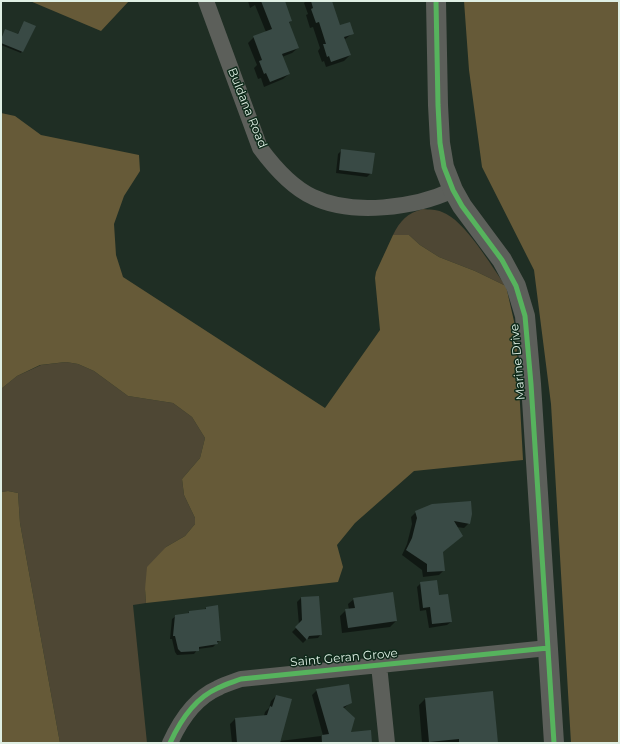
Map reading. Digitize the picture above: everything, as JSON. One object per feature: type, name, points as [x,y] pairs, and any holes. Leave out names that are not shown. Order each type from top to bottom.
[{"type":"street","name":"Buldana Road","points":[[206,1],[260,148],[272,164],[290,182],[313,197],[334,204],[365,208],[400,206],[442,195],[453,190]]},
{"type":"street","name":"Marine Drive","points":[[436,1],[438,105],[440,143],[444,167],[453,190],[462,206],[502,260],[516,286],[525,316],[531,384],[554,743]]},
{"type":"street","name":"Saint Geran Grove","points":[[170,743],[179,725],[196,702],[217,688],[241,679],[548,648]]},
{"type":"street","points":[[379,665],[387,743]]},
{"type":"shaded area","points":[[30,1],[129,1],[101,31]]},
{"type":"shaded area","points":[[464,1],[619,1],[619,743],[571,743],[551,404],[534,270],[482,167],[469,70]]},
{"type":"shaded area","points":[[1,113],[15,116],[41,135],[139,155],[140,171],[124,196],[114,224],[116,255],[123,277],[325,408],[380,330],[375,278],[376,272],[393,235],[409,235],[420,245],[439,257],[475,271],[506,286],[516,330],[523,460],[414,471],[355,523],[337,545],[343,567],[338,582],[146,603],[145,589],[147,567],[166,547],[185,536],[195,524],[195,518],[184,495],[182,479],[200,458],[205,438],[192,417],[173,403],[128,396],[94,371],[78,364],[66,362],[40,365],[17,376],[1,389]]},
{"type":"shaded area","points":[[423,209],[440,211],[460,224],[477,244],[506,286],[475,271],[439,257],[420,245],[409,235],[393,235],[398,226],[408,215]]},
{"type":"shaded area","points":[[66,362],[78,364],[94,371],[128,396],[173,403],[192,417],[205,438],[200,458],[182,479],[184,495],[195,518],[195,524],[185,536],[166,547],[145,589],[146,603],[133,605],[147,743],[60,743],[20,523],[18,493],[8,491],[1,492],[1,389],[17,376],[41,365]]},
{"type":"shaded area","points":[[8,491],[18,493],[20,523],[60,743],[1,743],[1,492]]},
{"type":"building","points":[[261,1],[285,1],[292,21],[289,22],[299,48],[282,54],[290,74],[270,82],[266,73],[264,74],[259,61],[262,60],[253,36],[272,29]]},
{"type":"building","points":[[311,1],[332,1],[340,25],[350,22],[354,34],[344,37],[351,55],[331,62],[329,56],[327,57],[323,44],[326,44],[319,22],[316,23],[311,9],[313,8]]},
{"type":"building","points":[[24,21],[36,26],[23,52],[1,43],[5,29],[18,34]]},
{"type":"building","points":[[341,149],[375,153],[372,174],[339,170]]},
{"type":"building","points":[[471,501],[472,514],[470,524],[454,521],[463,536],[443,552],[445,571],[427,572],[427,564],[406,550],[412,538],[417,518],[415,511],[432,504]]},
{"type":"building","points":[[437,580],[439,595],[448,594],[452,622],[432,624],[430,607],[423,608],[420,582]]},
{"type":"building","points":[[393,592],[397,621],[348,628],[345,609],[355,608],[353,598]]},
{"type":"building","points":[[319,596],[322,635],[309,636],[307,640],[295,627],[302,620],[301,597]]},
{"type":"building","points":[[218,605],[221,641],[217,641],[218,644],[199,647],[199,651],[181,652],[178,649],[175,636],[173,636],[175,615],[189,613],[189,611],[206,609],[206,607]]},
{"type":"building","points":[[349,684],[352,703],[343,707],[355,718],[351,732],[371,730],[372,743],[322,743],[322,735],[329,734],[316,689]]},
{"type":"building","points":[[493,691],[498,743],[459,743],[459,739],[429,742],[425,698]]},
{"type":"building","points":[[276,695],[292,699],[280,743],[237,743],[235,718],[267,715],[270,706],[272,707]]},
{"type":"cycle path","points":[[436,1],[438,105],[440,143],[444,167],[453,190],[462,206],[502,260],[516,286],[525,316],[531,384],[554,743]]},
{"type":"cycle path","points":[[170,743],[178,727],[195,704],[210,692],[241,679],[548,648]]}]
